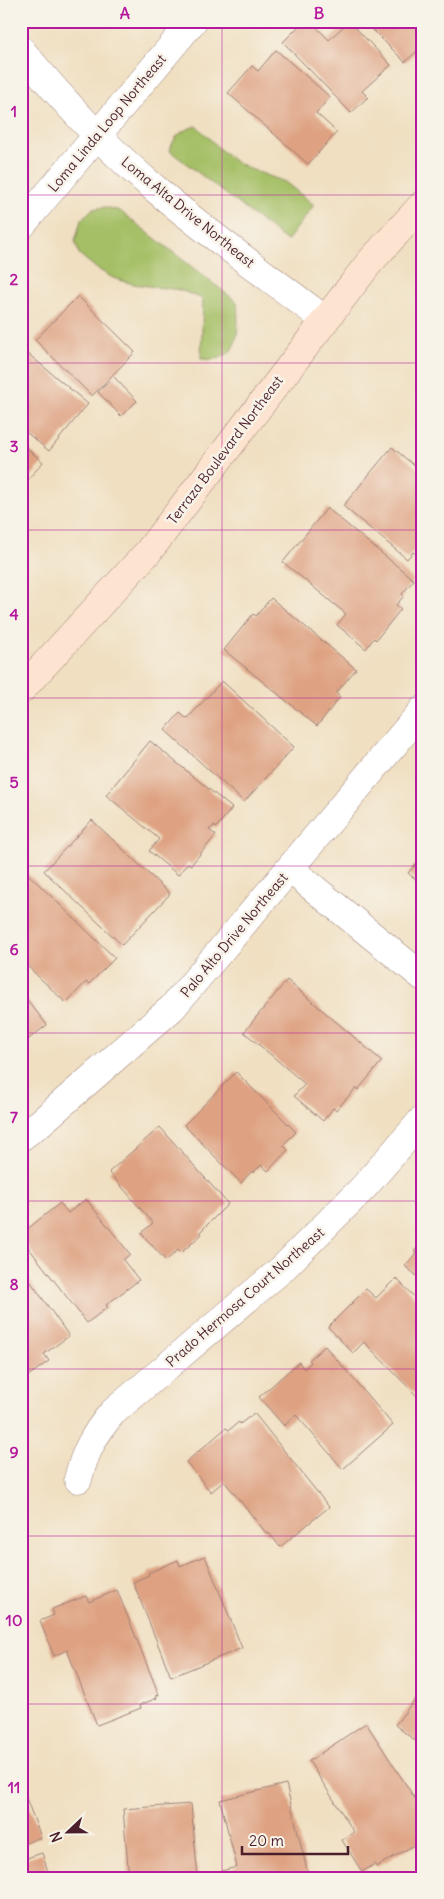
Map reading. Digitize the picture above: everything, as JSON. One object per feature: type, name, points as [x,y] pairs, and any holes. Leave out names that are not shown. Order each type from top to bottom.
[{"type":"street","name":"Loma Linda Loop Northeast","points":[[21,226],[192,21]]},
{"type":"street","name":"Loma Alta Drive Northeast","points":[[21,50],[67,105],[97,136],[158,191],[325,320]]},
{"type":"street","name":"Terraza Boulevard Northeast","points":[[21,690],[148,552],[369,263],[423,204]]},
{"type":"street","name":"Palo Alto Drive Northeast","points":[[21,1137],[40,1123],[172,1008],[423,710]]},
{"type":"street","points":[[290,870],[423,977]]},
{"type":"street","name":"Prado Hermosa Court Northeast","points":[[78,1479],[84,1456],[96,1434],[112,1413],[131,1394],[230,1314],[282,1269],[364,1186],[423,1119]]},
{"type":"green space","points":[[197,126],[233,160],[250,169],[285,182],[314,205],[287,241],[170,151],[179,134]]},
{"type":"green space","points":[[105,207],[120,211],[237,302],[238,324],[235,343],[224,356],[214,359],[201,359],[203,299],[180,290],[133,284],[113,278],[96,268],[79,254],[75,241],[81,220],[92,209]]},
{"type":"building","points":[[304,21],[311,21],[329,40],[349,21],[391,65],[362,91],[368,97],[351,113],[283,42]]},
{"type":"building","points":[[364,21],[423,21],[423,46],[405,62]]},
{"type":"building","points":[[276,50],[330,97],[316,113],[337,132],[308,164],[228,93],[252,66],[258,71]]},
{"type":"building","points":[[78,296],[135,352],[92,396],[35,340]]},
{"type":"building","points":[[26,352],[88,404],[49,451],[21,428],[21,358]]},
{"type":"building","points":[[114,377],[137,401],[121,416],[98,392]]},
{"type":"building","points":[[21,443],[43,462],[21,488]]},
{"type":"building","points":[[392,447],[423,473],[423,559],[413,552],[407,559],[343,506]]},
{"type":"building","points":[[327,508],[414,580],[402,594],[404,596],[396,605],[401,609],[376,640],[374,638],[366,649],[337,625],[346,614],[283,562]]},
{"type":"building","points":[[271,598],[356,669],[336,693],[340,697],[317,726],[224,650],[253,614],[256,616]]},
{"type":"building","points":[[222,681],[294,747],[244,802],[165,730],[180,713],[187,719]]},
{"type":"building","points":[[150,741],[232,808],[216,828],[214,826],[209,830],[216,835],[191,865],[188,863],[178,875],[149,851],[159,839],[106,795]]},
{"type":"building","points":[[92,820],[170,894],[122,945],[44,871]]},
{"type":"building","points":[[423,856],[423,885],[408,873]]},
{"type":"building","points":[[25,871],[115,958],[89,984],[86,982],[66,1003],[21,960],[21,874]]},
{"type":"building","points":[[287,980],[382,1061],[358,1090],[356,1088],[336,1110],[333,1108],[323,1121],[294,1096],[305,1084],[244,1032]]},
{"type":"building","points":[[21,992],[47,1025],[21,1045]]},
{"type":"building","points":[[236,1072],[296,1132],[283,1145],[288,1150],[268,1171],[261,1165],[253,1173],[252,1171],[241,1183],[184,1125]]},
{"type":"building","points":[[160,1127],[228,1204],[200,1232],[202,1234],[181,1253],[178,1250],[166,1261],[141,1233],[153,1223],[109,1172]]},
{"type":"building","points":[[86,1199],[130,1254],[123,1260],[139,1280],[106,1305],[108,1307],[87,1323],[21,1238],[21,1234],[60,1203],[68,1213]]},
{"type":"building","points":[[423,1242],[423,1281],[405,1266],[416,1253],[414,1251]]},
{"type":"building","points":[[21,1268],[69,1336],[44,1354],[49,1361],[21,1381]]},
{"type":"building","points":[[396,1278],[423,1306],[423,1395],[419,1398],[364,1342],[353,1353],[328,1327],[366,1289],[376,1298]]},
{"type":"building","points":[[325,1346],[393,1425],[343,1469],[296,1415],[284,1426],[259,1397],[299,1362],[304,1369],[311,1362],[309,1360]]},
{"type":"building","points":[[254,1413],[329,1507],[280,1547],[269,1533],[267,1534],[224,1481],[211,1492],[186,1462],[226,1428],[229,1430]]},
{"type":"building","points":[[205,1556],[242,1648],[171,1677],[133,1582],[178,1560],[180,1566]]},
{"type":"building","points":[[117,1590],[159,1695],[156,1696],[157,1698],[140,1705],[141,1708],[97,1725],[67,1650],[54,1656],[40,1621],[54,1615],[52,1609],[86,1596],[89,1602]]},
{"type":"building","points":[[423,1689],[423,1747],[395,1725]]},
{"type":"building","points":[[366,1723],[423,1811],[423,1840],[376,1867],[375,1864],[362,1872],[342,1840],[354,1832],[309,1761]]},
{"type":"building","points":[[286,1784],[309,1878],[223,1878],[221,1871],[237,1867],[220,1800]]},
{"type":"building","points":[[21,1785],[41,1837],[21,1845]]},
{"type":"building","points":[[191,1804],[198,1878],[129,1878],[123,1809]]},
{"type":"building","points":[[42,1853],[50,1878],[21,1878],[21,1860]]}]
